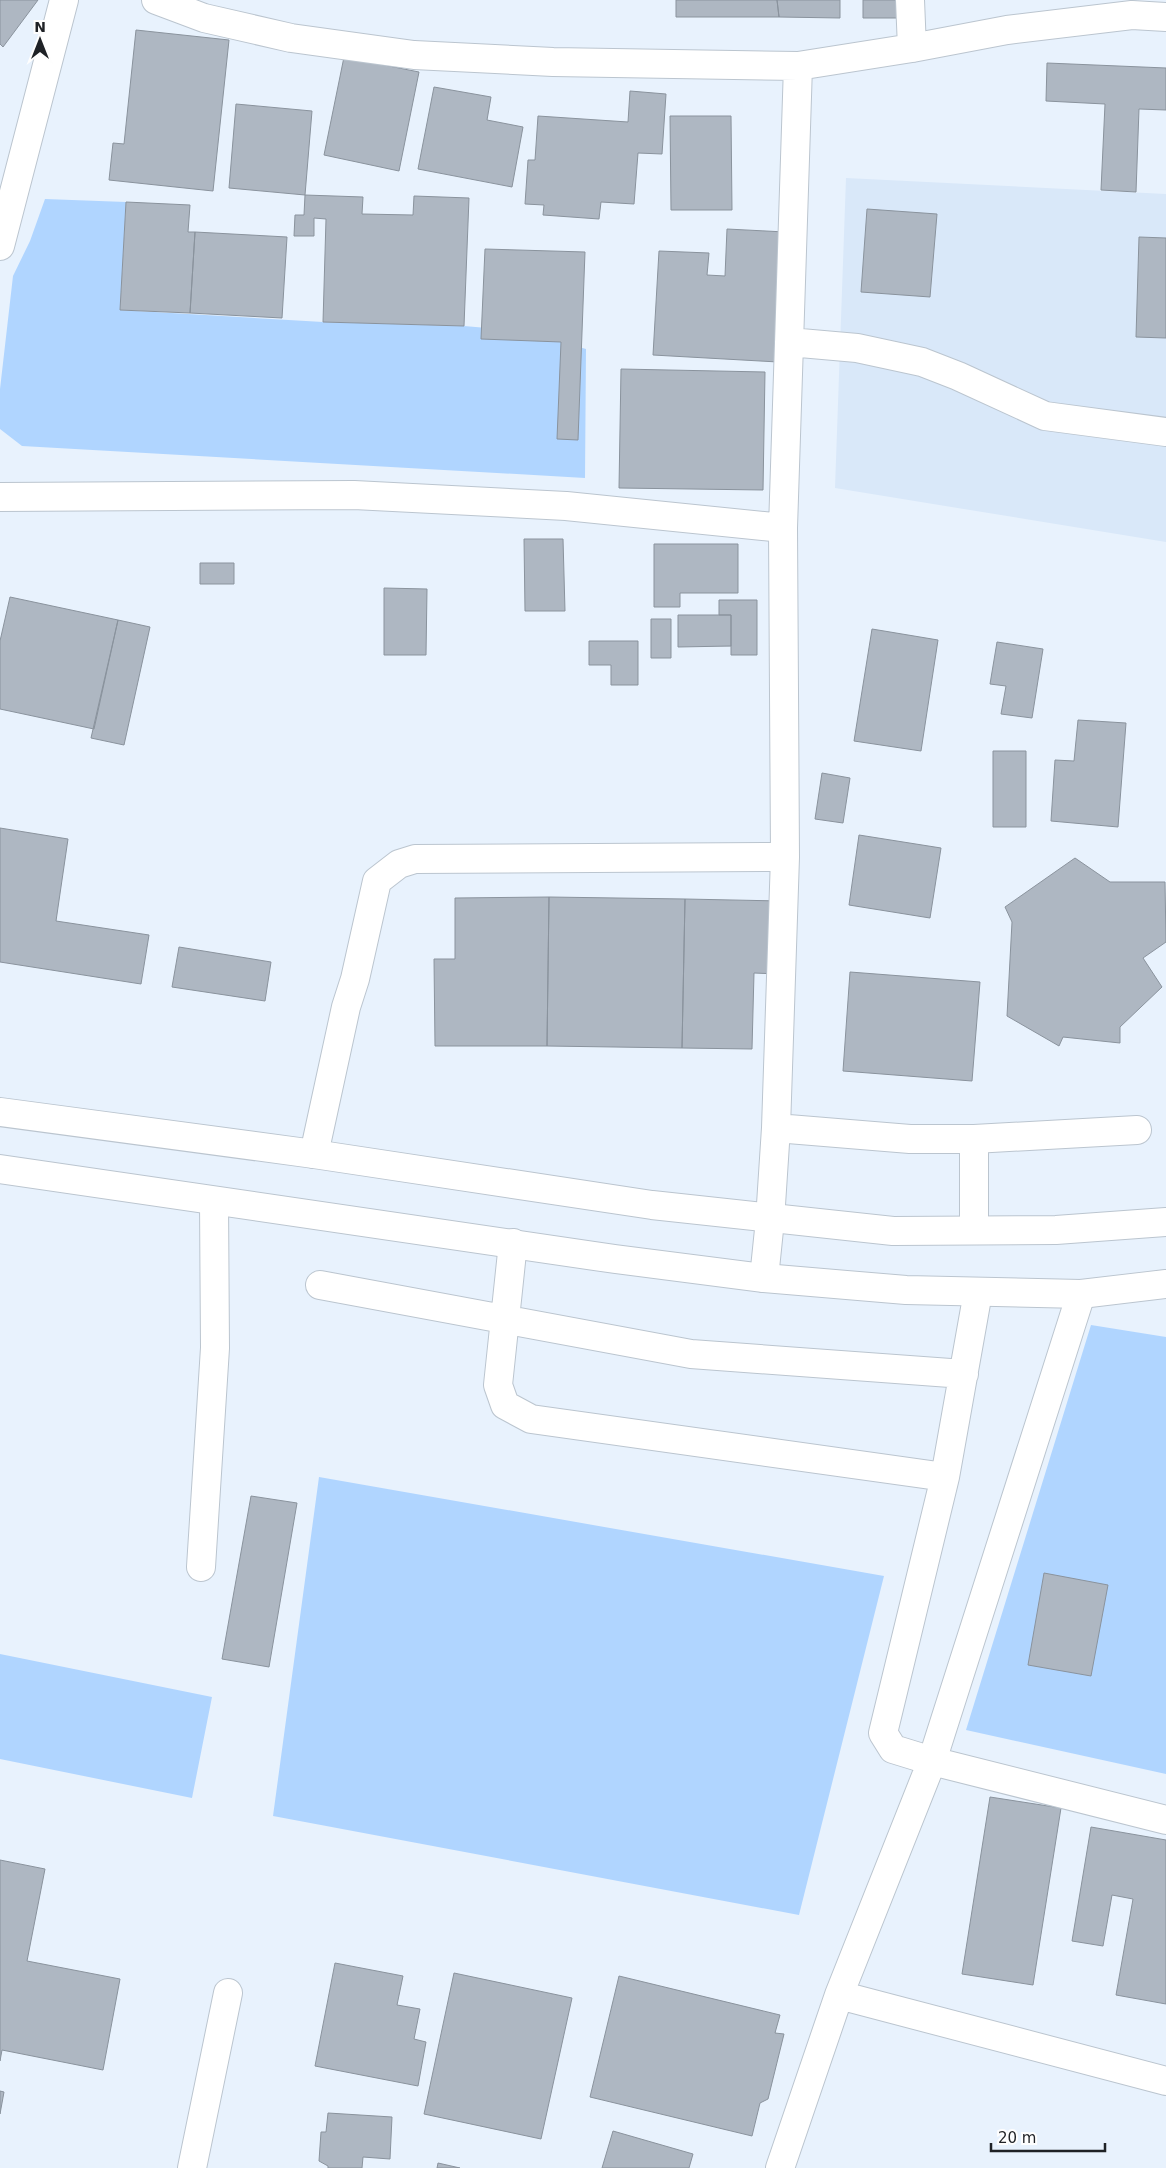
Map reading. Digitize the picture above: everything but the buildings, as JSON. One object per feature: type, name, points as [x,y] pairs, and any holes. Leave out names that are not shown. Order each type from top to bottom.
[{"type":"street","points":[[0,246],[64,0]]},
{"type":"street","points":[[156,0],[204,18],[291,38],[414,55],[553,62],[798,66],[912,48],[1007,30],[1132,15],[1166,17]]},
{"type":"street","points":[[910,0],[912,48]]},
{"type":"street","points":[[764,1278],[776,1128],[785,857],[783,528],[798,66]]},
{"type":"street","points":[[789,342],[857,348],[922,362],[1045,416],[1166,432]]},
{"type":"street","points":[[0,497],[354,495],[566,506],[783,528]]},
{"type":"street","points":[[314,1154],[346,1007],[355,979],[377,881],[399,864],[415,859],[785,857]]},
{"type":"street","points":[[0,1112],[314,1154],[652,1205],[770,1220],[893,1231],[1056,1230],[1166,1222]]},
{"type":"street","points":[[776,1128],[910,1139],[974,1139],[1137,1130]]},
{"type":"street","points":[[974,1139],[974,1230]]},
{"type":"street","points":[[0,1169],[645,1263],[764,1278],[906,1290],[1081,1294],[1166,1284]]},
{"type":"street","points":[[201,1566],[215,1348],[214,1201]]},
{"type":"street","points":[[513,1243],[498,1385],[505,1405],[531,1419],[945,1477]]},
{"type":"street","points":[[320,1285],[691,1354],[964,1374]]},
{"type":"street","points":[[978,1292],[945,1477],[883,1733],[893,1748],[932,1761],[1166,1820]]},
{"type":"street","points":[[780,2168],[839,1994],[932,1761],[1081,1294]]},
{"type":"street","points":[[192,2168],[228,1993]]},
{"type":"street","points":[[839,1994],[1166,2081]]},
{"type":"shaded area","points":[[846,178],[1166,194],[1166,542],[835,488]]},
{"type":"shaded area","points":[[45,199],[126,202],[120,310],[323,322],[464,326],[523,331],[586,349],[585,478],[22,446],[0,429],[0,389],[13,276],[30,241]]},
{"type":"shaded area","points":[[1091,1325],[1166,1337],[1166,1774],[966,1730]]},
{"type":"shaded area","points":[[319,1477],[884,1576],[799,1915],[273,1816]]},
{"type":"shaded area","points":[[0,1654],[212,1697],[192,1798],[0,1759]]}]
